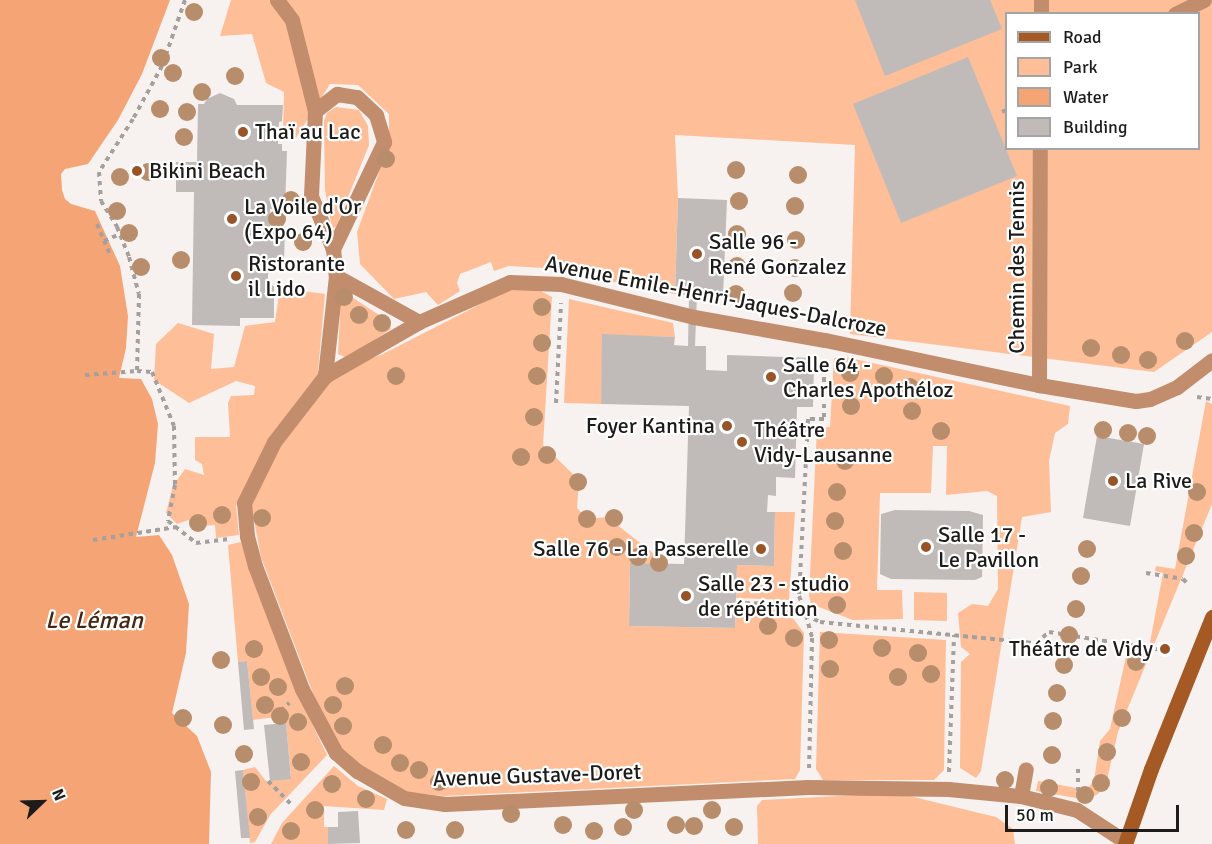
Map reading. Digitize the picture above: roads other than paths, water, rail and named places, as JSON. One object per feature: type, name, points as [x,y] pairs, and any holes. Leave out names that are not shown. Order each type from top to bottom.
[{"type":"main road","points":[[1126,843],[1212,617]]},
{"type":"street","points":[[277,0],[292,20],[315,111],[311,196],[333,249],[336,276],[325,376]]},
{"type":"street","points":[[1178,12],[1203,0]]},
{"type":"street","points":[[315,111],[337,94],[357,97],[376,115],[384,142],[333,249]]},
{"type":"street","name":"Chemin des Tennis","points":[[1039,385],[1040,150]]},
{"type":"street","points":[[336,276],[419,322]]},
{"type":"street","name":"Avenue Emile-Henri-Jaques-Dalcroze","points":[[325,376],[419,322],[510,282],[561,284],[694,317],[825,340],[1039,385],[1136,401],[1150,399],[1177,387],[1212,360]]},
{"type":"street","name":"Avenue Gustave-Doret","points":[[325,376],[274,442],[244,503],[247,536],[302,690],[336,753],[357,771],[404,798],[445,804],[808,787],[948,789],[1021,796],[1077,810],[1126,843]]},
{"type":"street","points":[[1021,796],[1026,769]]},
{"type":"water","name":"Le Léman","points":[[0,0],[170,0],[142,74],[118,120],[88,164],[65,169],[61,174],[65,199],[71,204],[95,211],[120,266],[128,316],[126,348],[119,378],[141,379],[152,399],[158,424],[155,463],[136,537],[159,535],[172,555],[189,604],[186,653],[172,713],[197,736],[211,772],[209,844],[0,844]]},
{"type":"place","name":"Thaï au Lac","points":[[243,132]]},
{"type":"place","name":"Bikini Beach","points":[[137,171]]},
{"type":"place","name":"La Voile d'Or (Expo 64)","points":[[232,219]]},
{"type":"place","name":"Salle 96 - René Gonzalez","points":[[697,254]]},
{"type":"place","name":"Ristorante il Lido","points":[[236,276]]},
{"type":"place","name":"Salle 64 - Charles Apothéloz","points":[[771,377]]},
{"type":"place","name":"Foyer Kantina","points":[[727,426]]},
{"type":"place","name":"Théâtre Vidy-Lausanne","points":[[742,442]]},
{"type":"place","name":"La Rive","points":[[1113,481]]},
{"type":"place","name":"Salle 17 - Le Pavillon","points":[[926,547]]},
{"type":"place","name":"Salle 76 - La Passerelle","points":[[761,549]]},
{"type":"place","name":"Salle 23 - studio de répétition","points":[[686,596]]},
{"type":"place","name":"Théâtre de Vidy","points":[[1165,649]]}]
